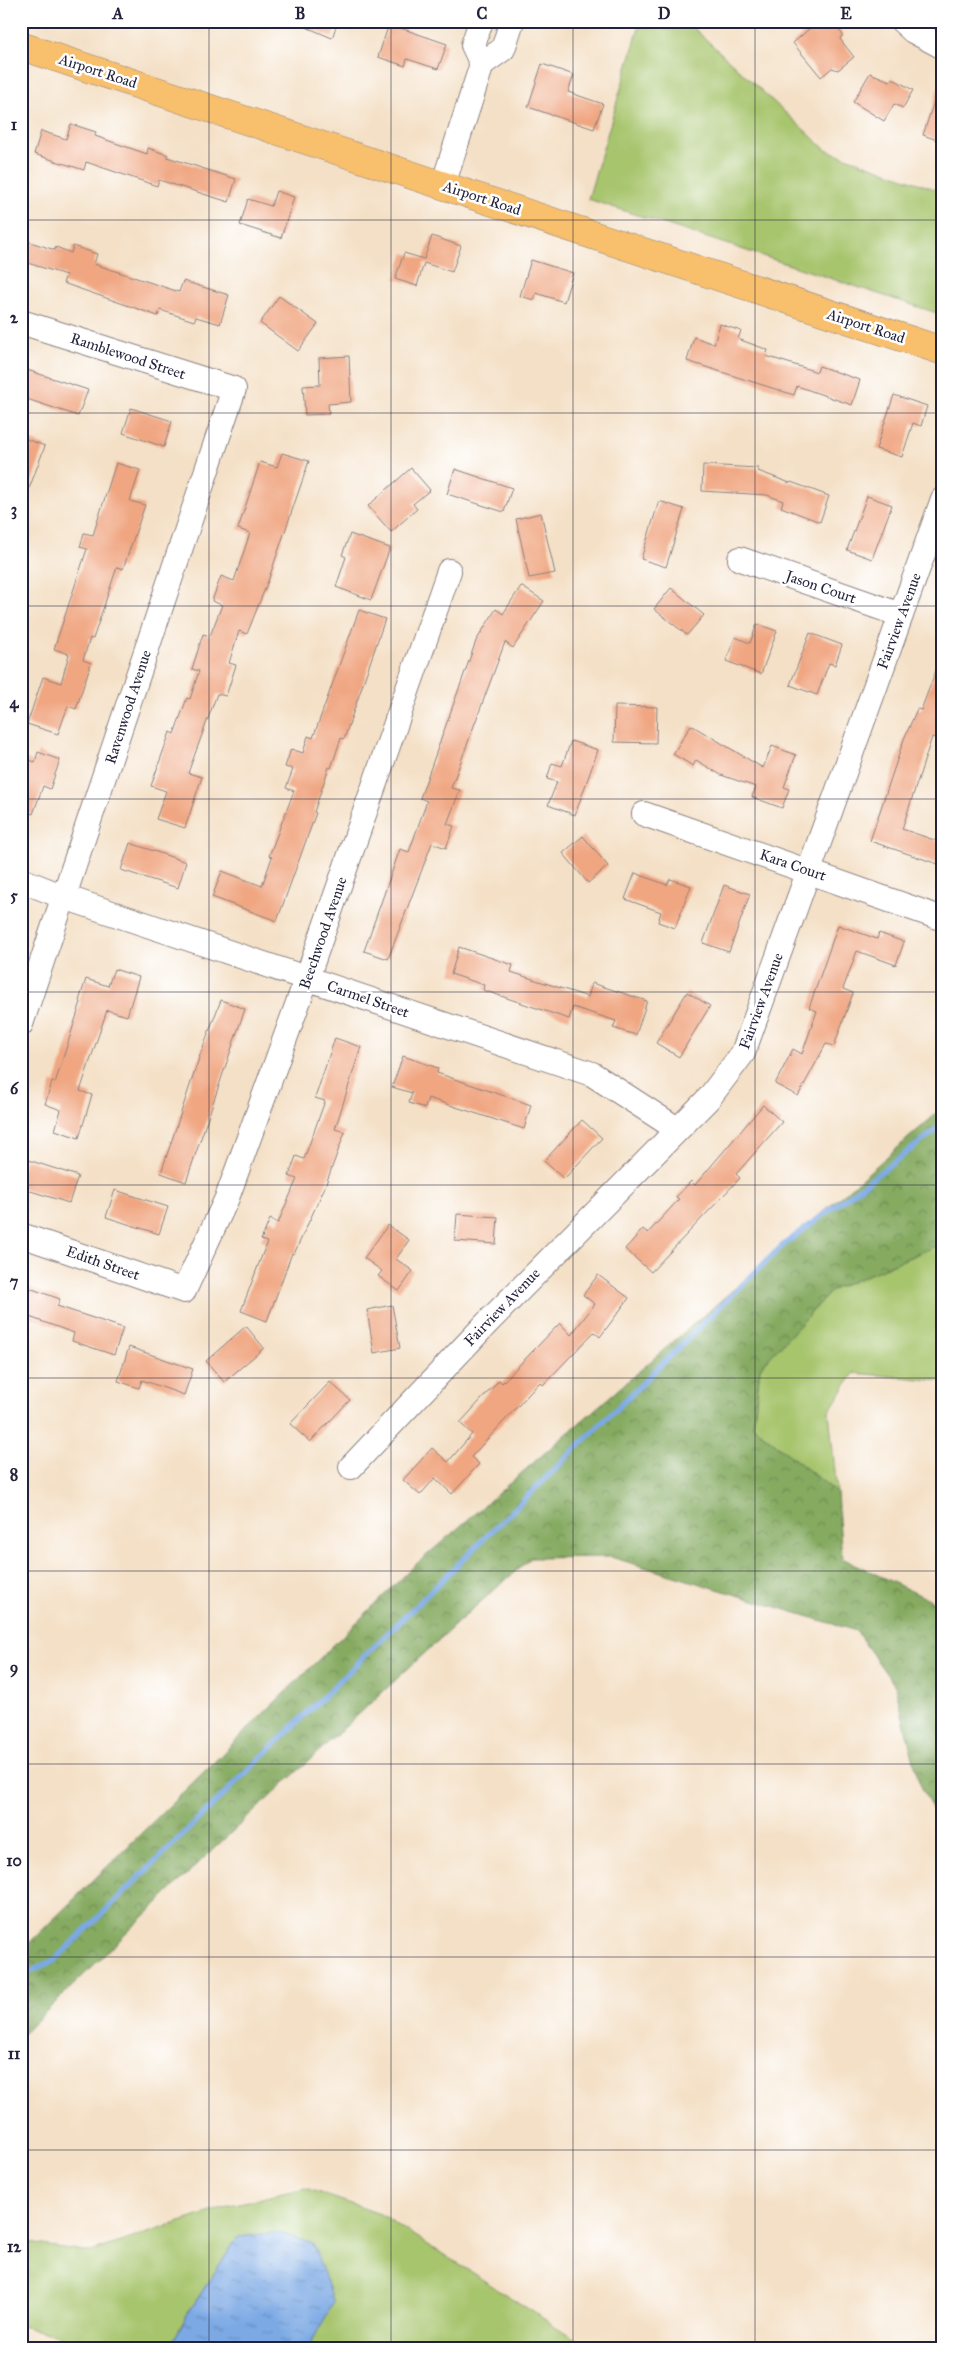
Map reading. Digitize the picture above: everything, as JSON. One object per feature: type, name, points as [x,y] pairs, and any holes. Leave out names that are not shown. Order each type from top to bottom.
[{"type":"main road","name":"Airport Road","points":[[21,46],[943,351]]},
{"type":"street","points":[[481,21],[473,45],[482,64]]},
{"type":"street","points":[[443,185],[482,64],[503,49],[512,21]]},
{"type":"street","points":[[902,21],[913,31],[943,46]]},
{"type":"street","name":"Ramblewood Street","points":[[21,322],[234,389]]},
{"type":"street","name":"Ravenwood Avenue","points":[[21,1024],[234,389]]},
{"type":"street","name":"Fairview Avenue","points":[[351,1467],[486,1324],[709,1098],[743,1054],[943,498]]},
{"type":"street","name":"Jason Court","points":[[740,558],[901,615]]},
{"type":"street","name":"Beechwood Avenue","points":[[184,1291],[227,1198],[307,978],[450,571]]},
{"type":"street","name":"Kara Court","points":[[644,814],[809,870],[943,919]]},
{"type":"street","name":"Carmel Street","points":[[21,880],[64,897],[592,1074],[677,1129]]},
{"type":"street","name":"Edith Street","points":[[21,1235],[184,1291]]},
{"type":"green space","points":[[641,21],[686,21],[826,150],[943,192],[943,315],[588,199]]},
{"type":"green space","points":[[943,1108],[943,1243],[832,1290],[760,1368],[753,1426],[837,1493],[842,1558],[943,1606],[943,1830],[919,1782],[895,1686],[856,1631],[611,1557],[531,1558],[468,1613],[206,1856],[21,2036],[21,1951],[413,1567]]},
{"type":"green space","points":[[943,1243],[943,1381],[854,1373],[829,1411],[837,1493],[753,1426],[760,1368],[832,1290]]},
{"type":"green space","points":[[305,2188],[380,2214],[577,2340],[578,2349],[483,2349],[469,2345],[463,2349],[311,2349],[238,2237],[188,2313],[169,2349],[58,2349],[59,2336],[21,2326],[21,2242],[91,2252],[231,2205]]},
{"type":"water","points":[[278,2232],[313,2244],[334,2302],[310,2345],[311,2349],[169,2349],[188,2313],[238,2237]]},
{"type":"building","points":[[292,21],[338,21],[332,38]]},
{"type":"building","points":[[818,21],[832,21],[843,35],[840,39],[854,57],[838,70],[832,68],[821,77],[793,43]]},
{"type":"building","points":[[389,24],[447,44],[438,69],[407,59],[405,66],[378,57]]},
{"type":"building","points":[[542,64],[574,75],[568,92],[603,104],[594,129],[528,107]]},
{"type":"building","points":[[870,73],[890,81],[892,78],[913,90],[903,108],[894,104],[884,121],[853,102]]},
{"type":"building","points":[[940,83],[943,84],[943,142],[923,135]]},
{"type":"building","points":[[71,124],[96,132],[95,136],[147,154],[148,148],[168,155],[167,157],[236,179],[229,202],[159,180],[157,186],[86,162],[84,170],[34,154],[41,131],[66,139]]},
{"type":"building","points":[[276,191],[294,197],[281,238],[240,225],[248,199],[271,206]]},
{"type":"building","points":[[432,236],[461,246],[452,272],[424,263],[417,286],[395,279],[404,253],[424,259]]},
{"type":"building","points":[[21,239],[55,250],[56,247],[71,253],[73,246],[97,254],[94,264],[179,292],[183,281],[229,295],[220,324],[196,317],[194,321],[160,310],[158,316],[63,283],[66,275],[21,261]]},
{"type":"building","points":[[531,260],[573,273],[564,302],[536,293],[534,300],[520,296]]},
{"type":"building","points":[[279,296],[318,324],[298,351],[260,323]]},
{"type":"building","points":[[720,324],[741,331],[738,339],[768,350],[766,356],[817,372],[819,366],[860,380],[852,405],[797,386],[794,395],[687,361],[694,337],[714,344]]},
{"type":"building","points":[[349,356],[351,402],[328,404],[329,414],[305,415],[303,386],[320,385],[319,358]]},
{"type":"building","points":[[21,368],[88,390],[78,416],[21,397]]},
{"type":"building","points":[[894,395],[927,406],[921,426],[913,423],[902,457],[876,449]]},
{"type":"building","points":[[131,408],[172,421],[164,447],[123,433]]},
{"type":"building","points":[[21,437],[45,446],[23,505],[21,505]]},
{"type":"building","points":[[282,453],[309,461],[268,581],[247,634],[239,631],[229,663],[236,665],[226,696],[217,694],[188,773],[202,777],[185,828],[156,819],[166,791],[151,786],[170,732],[174,734],[187,698],[190,699],[199,671],[192,669],[203,634],[210,636],[222,605],[212,601],[221,576],[234,581],[250,533],[238,529],[260,462],[277,467]]},
{"type":"building","points":[[116,463],[140,470],[130,501],[145,505],[123,569],[117,567],[93,639],[90,638],[83,660],[91,663],[76,709],[68,706],[58,734],[27,724],[43,677],[61,683],[69,654],[54,649],[87,549],[80,547],[84,533],[93,535]]},
{"type":"building","points":[[703,465],[758,468],[758,471],[829,496],[820,522],[781,507],[783,501],[767,495],[702,491]]},
{"type":"building","points":[[411,468],[430,490],[413,504],[417,509],[391,532],[368,506]]},
{"type":"building","points":[[455,469],[512,488],[504,512],[447,494]]},
{"type":"building","points":[[867,496],[892,505],[872,559],[847,550]]},
{"type":"building","points":[[659,501],[684,509],[666,567],[641,559]]},
{"type":"building","points":[[541,513],[555,573],[529,578],[516,519]]},
{"type":"building","points":[[350,534],[390,548],[371,600],[336,587],[346,557],[342,555]]},
{"type":"building","points":[[521,586],[544,601],[513,648],[505,642],[451,788],[460,790],[447,824],[454,826],[446,848],[432,843],[388,959],[364,951],[400,849],[409,852],[427,801],[420,798],[476,641],[496,609],[503,614]]},
{"type":"building","points":[[671,588],[704,615],[687,635],[654,609]]},
{"type":"building","points":[[359,610],[385,619],[344,739],[341,738],[331,768],[329,767],[314,812],[316,813],[277,921],[212,897],[222,871],[262,886],[272,857],[269,856],[294,791],[286,788],[293,769],[285,767],[291,749],[303,753],[308,736],[313,738]]},
{"type":"building","points":[[757,624],[777,631],[761,674],[726,661],[735,637],[750,643]]},
{"type":"building","points":[[810,633],[842,645],[835,665],[829,663],[817,695],[790,685]]},
{"type":"building","points":[[941,657],[943,740],[932,737],[902,829],[943,843],[938,864],[870,841],[904,739],[917,709],[921,710]]},
{"type":"building","points":[[615,706],[657,707],[656,743],[614,742]]},
{"type":"building","points":[[691,725],[763,768],[772,746],[796,755],[784,787],[789,789],[782,808],[752,797],[756,787],[721,775],[696,760],[693,766],[673,754]]},
{"type":"building","points":[[571,741],[598,750],[575,815],[548,805],[557,782],[547,779],[552,763],[562,766]]},
{"type":"building","points":[[38,752],[60,760],[50,789],[43,786],[33,814],[21,810],[21,757],[35,762]]},
{"type":"building","points":[[583,836],[608,866],[588,883],[563,853]]},
{"type":"building","points":[[130,843],[186,862],[178,888],[121,870]]},
{"type":"building","points":[[635,873],[667,885],[670,879],[691,886],[675,928],[658,922],[661,912],[625,899]]},
{"type":"building","points":[[724,885],[750,894],[729,952],[703,943]]},
{"type":"building","points":[[838,925],[877,939],[879,933],[904,942],[896,965],[857,951],[843,989],[853,993],[834,1046],[826,1044],[798,1096],[775,1084],[793,1049],[802,1054],[817,1011],[809,1008]]},
{"type":"building","points":[[459,947],[513,965],[511,972],[588,997],[592,983],[647,1001],[636,1035],[613,1028],[616,1021],[573,1007],[569,1019],[483,990],[484,985],[451,974]]},
{"type":"building","points":[[114,969],[139,977],[127,1016],[107,1010],[80,1091],[92,1095],[79,1138],[55,1130],[61,1110],[45,1104],[52,1082],[55,1083],[81,1002],[79,1001],[86,979],[108,986]]},
{"type":"building","points":[[687,992],[710,1006],[679,1057],[656,1043]]},
{"type":"building","points":[[221,1000],[245,1009],[186,1182],[161,1173],[201,1052]]},
{"type":"building","points":[[335,1038],[361,1047],[335,1129],[345,1132],[324,1189],[294,1254],[292,1253],[267,1321],[241,1311],[267,1242],[261,1240],[270,1219],[278,1223],[297,1179],[289,1176],[296,1156],[304,1159],[325,1101],[315,1098]]},
{"type":"building","points":[[403,1056],[438,1068],[437,1073],[531,1105],[524,1129],[428,1098],[425,1108],[409,1103],[412,1093],[392,1087]]},
{"type":"building","points":[[763,1105],[782,1122],[736,1174],[740,1178],[651,1272],[625,1249],[643,1229],[648,1233],[679,1199],[676,1197],[691,1181],[695,1185]]},
{"type":"building","points":[[582,1120],[602,1138],[564,1179],[544,1161]]},
{"type":"building","points":[[25,1159],[78,1176],[69,1203],[21,1188],[21,1172]]},
{"type":"building","points":[[115,1190],[168,1207],[159,1234],[106,1217]]},
{"type":"building","points":[[457,1214],[498,1217],[496,1244],[455,1241]]},
{"type":"building","points":[[388,1225],[409,1240],[396,1259],[413,1271],[399,1291],[378,1276],[382,1271],[364,1258]]},
{"type":"building","points":[[598,1275],[629,1298],[600,1337],[594,1332],[543,1385],[540,1382],[471,1457],[479,1464],[452,1494],[435,1478],[420,1495],[403,1480],[432,1448],[448,1462],[472,1434],[460,1423],[499,1380],[502,1383],[560,1323],[571,1335],[595,1304],[583,1295]]},
{"type":"building","points":[[21,1285],[60,1299],[57,1306],[123,1328],[114,1355],[72,1341],[74,1333],[21,1314]]},
{"type":"building","points":[[392,1305],[400,1348],[374,1353],[367,1310]]},
{"type":"building","points":[[246,1326],[264,1348],[224,1382],[206,1361]]},
{"type":"building","points":[[129,1347],[193,1369],[184,1395],[142,1380],[139,1388],[118,1381]]},
{"type":"building","points":[[330,1382],[350,1400],[310,1442],[290,1424]]},
{"type":"waterway","points":[[21,1976],[56,1959],[782,1246],[943,1125]]}]
